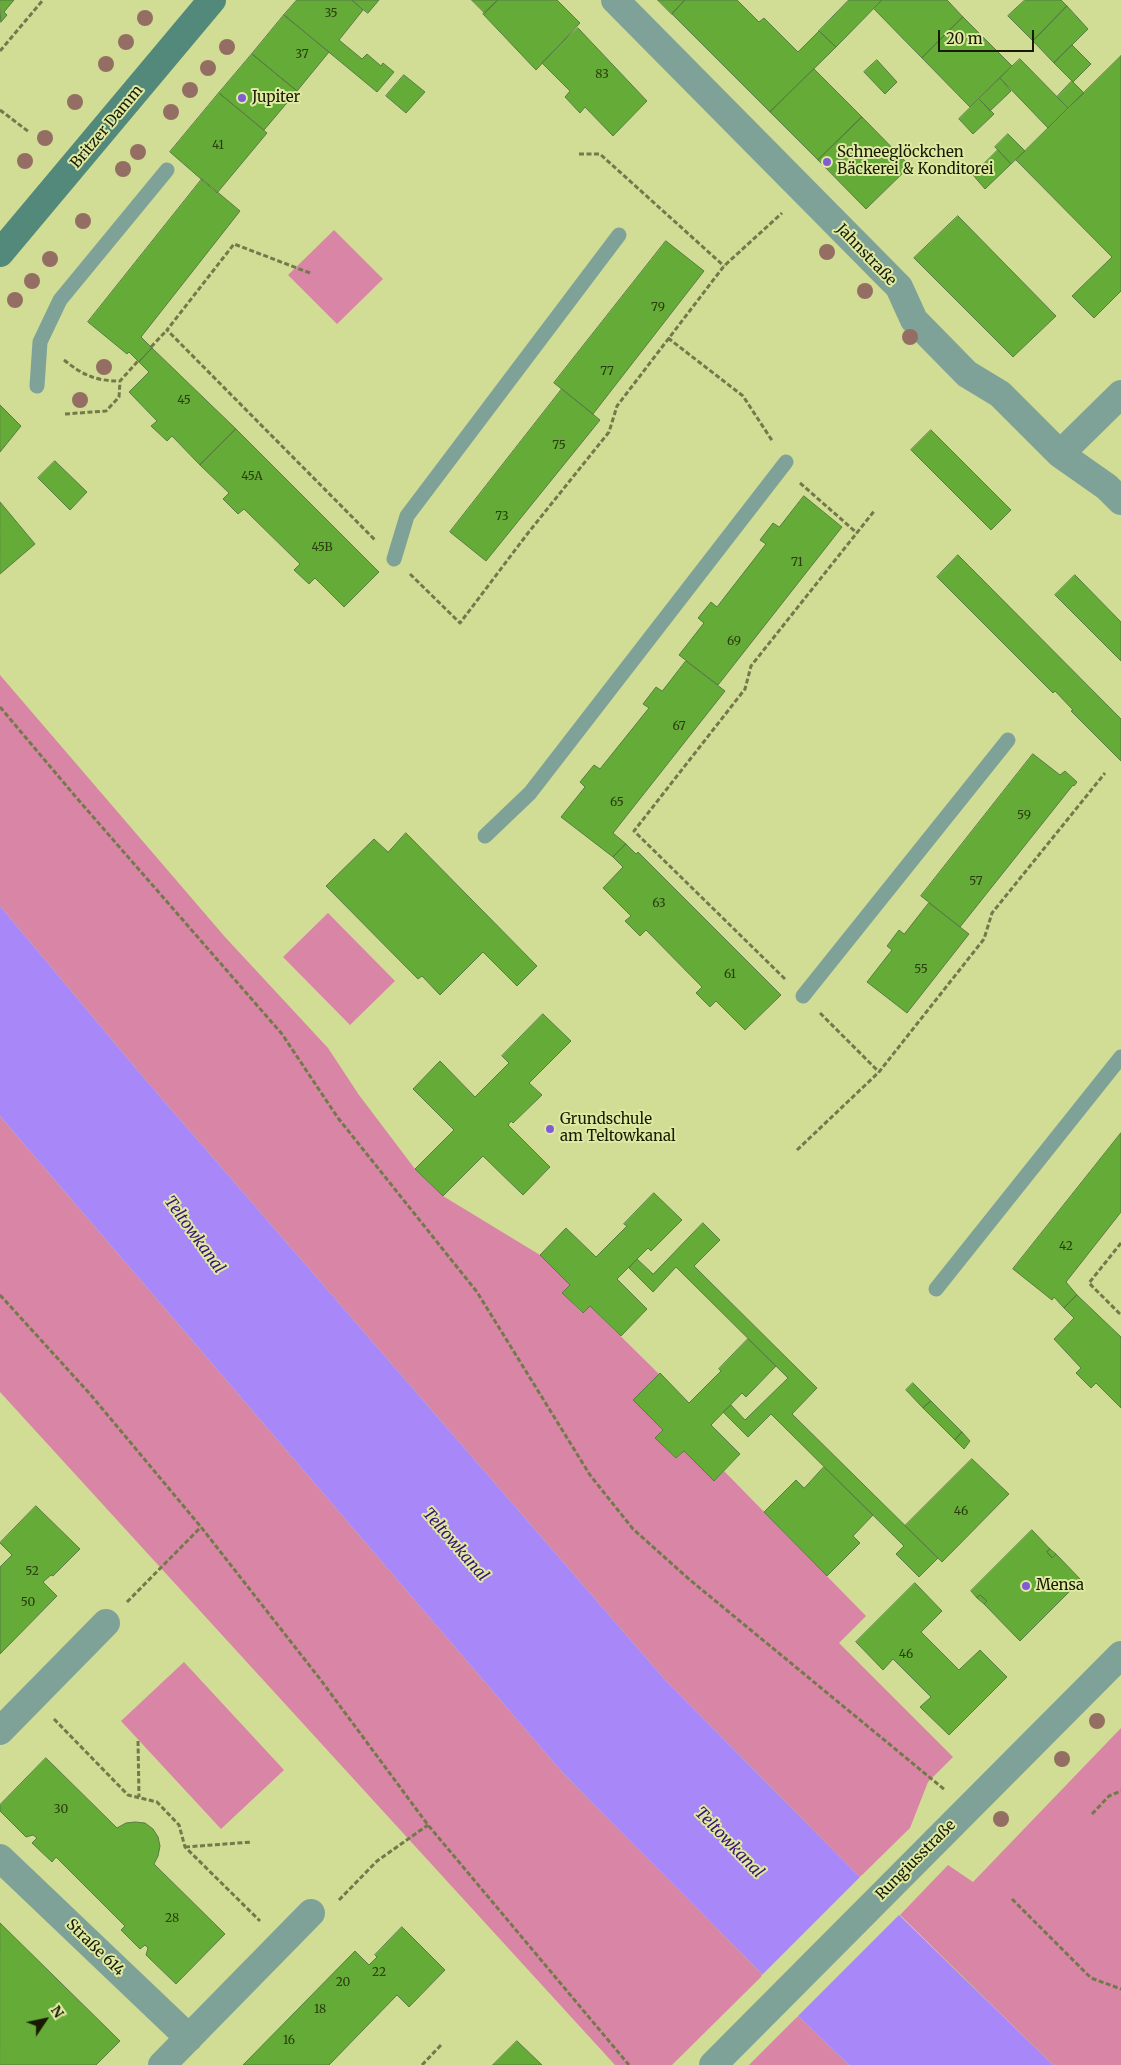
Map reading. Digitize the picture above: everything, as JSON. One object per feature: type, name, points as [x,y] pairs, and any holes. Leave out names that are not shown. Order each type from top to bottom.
[{"type":"main road","name":"Britzer Damm","points":[[0,254],[212,0]]},
{"type":"street","name":"Jahnstraße","points":[[615,0],[898,287],[914,320],[967,374],[1000,394],[1060,454],[1107,487],[1121,501]]},
{"type":"street","points":[[1060,454],[1121,394]]},
{"type":"street","points":[[0,1731],[106,1623]]},
{"type":"street","name":"Rungiusstraße","points":[[712,2065],[1121,1655]]},
{"type":"street","name":"Straße 614","points":[[0,1858],[189,2038]]},
{"type":"street","points":[[162,2065],[311,1913]]},
{"type":"lane","points":[[37,386],[40,342],[60,300],[167,170]]},
{"type":"lane","points":[[394,559],[407,516],[619,235]]},
{"type":"lane","points":[[485,836],[530,793],[786,462]]},
{"type":"lane","points":[[802,996],[1008,740]]},
{"type":"lane","points":[[936,1289],[1121,1057]]},
{"type":"path","points":[[0,51],[43,0]]},
{"type":"path","points":[[0,110],[29,132]]},
{"type":"path","points":[[579,154],[600,154],[724,266]]},
{"type":"path","points":[[167,330],[460,623],[528,533],[609,432],[617,406],[724,266],[782,213]]},
{"type":"path","points":[[151,347],[167,330],[234,244],[310,273]]},
{"type":"path","points":[[668,338],[743,396],[802,487],[857,533]]},
{"type":"path","points":[[65,414],[106,411],[119,397],[120,381],[138,361]]},
{"type":"path","points":[[74,368],[92,379],[120,381]]},
{"type":"path","points":[[875,510],[751,666],[745,689],[634,831],[880,1072]]},
{"type":"path","points":[[0,707],[282,1034],[338,1118],[477,1292],[580,1460],[633,1529],[690,1580],[940,1785],[966,1810]]},
{"type":"path","points":[[797,1150],[880,1072],[984,939],[992,913],[1106,773]]},
{"type":"path","points":[[1121,1243],[1089,1283],[1121,1315]]},
{"type":"path","points":[[0,1295],[90,1394],[201,1528],[320,1679],[428,1825],[629,2065]]},
{"type":"path","points":[[106,1623],[201,1528]]},
{"type":"path","points":[[33,1698],[128,1795],[157,1802],[179,1825],[185,1847],[282,1942]]},
{"type":"path","points":[[138,1741],[139,1797]]},
{"type":"path","points":[[1092,1814],[1109,1796],[1121,1790]]},
{"type":"path","points":[[311,1913],[328,1910],[377,1861],[428,1825]]},
{"type":"path","points":[[185,1847],[252,1842]]},
{"type":"path","points":[[1012,1899],[1091,1978],[1121,1990]]},
{"type":"path","points":[[422,2065],[442,2045]]},
{"type":"shaded area","points":[[334,230],[383,279],[337,324],[288,275]]},
{"type":"shaded area","points":[[0,675],[225,937],[328,1048],[359,1095],[415,1169],[443,1196],[540,1255],[570,1285],[562,1293],[582,1313],[590,1306],[659,1374],[633,1400],[663,1430],[656,1438],[676,1458],[684,1451],[714,1481],[724,1471],[866,1616],[839,1643],[953,1757],[928,1782],[910,1828],[860,1877],[667,1682],[144,1078],[0,906]]},
{"type":"shaded area","points":[[328,913],[395,981],[350,1025],[283,957]]},
{"type":"shaded area","points":[[0,1116],[562,1772],[763,1975],[672,2065],[615,2065],[0,1392]]},
{"type":"shaded area","points":[[184,1662],[284,1770],[221,1829],[121,1721]]},
{"type":"shaded area","points":[[1121,1728],[1121,2065],[1053,2065],[900,1915],[948,1865],[973,1882]]},
{"type":"shaded area","points":[[798,2016],[849,2065],[749,2065]]},
{"type":"water","name":"Teltowkanal","points":[[0,906],[144,1078],[667,1682],[860,1877],[1053,2065],[849,2065],[798,2016],[763,1975],[562,1772],[0,1116]]},
{"type":"pier","points":[[862,1875],[901,1913],[796,2018],[761,1976]]},
{"type":"building","points":[[0,0],[14,0],[4,12],[7,15],[1,22]]},
{"type":"building","points":[[297,0],[352,0],[363,10],[339,40],[362,59],[367,54],[381,66],[383,63],[394,72],[377,92],[284,15]]},
{"type":"building","points":[[352,0],[379,0],[368,13]]},
{"type":"building","points":[[472,0],[498,0],[485,13]]},
{"type":"building","points":[[498,0],[557,0],[580,23],[536,70],[483,14]]},
{"type":"building","points":[[658,0],[685,0],[672,14]]},
{"type":"building","points":[[685,0],[737,0],[759,22],[764,18],[798,52],[819,31],[836,47],[770,112],[672,14]]},
{"type":"building","points":[[849,0],[882,0],[836,47],[819,31]]},
{"type":"building","points":[[882,0],[947,0],[963,17],[922,58],[874,9]]},
{"type":"building","points":[[1025,0],[1061,0],[1067,6],[1033,41],[1008,16]]},
{"type":"building","points":[[1067,6],[1088,29],[1054,63],[1033,41]]},
{"type":"building","points":[[284,15],[329,52],[297,91],[252,54]]},
{"type":"building","points":[[963,17],[1012,66],[970,107],[922,58]]},
{"type":"building","points":[[578,28],[647,101],[613,136],[585,107],[580,113],[565,97],[570,91],[542,63]]},
{"type":"building","points":[[1072,45],[1091,64],[1073,82],[1054,63]]},
{"type":"building","points":[[252,54],[297,91],[264,130],[219,93]]},
{"type":"building","points":[[1121,56],[1121,291],[1094,318],[1072,296],[1112,257],[1016,160]]},
{"type":"building","points":[[1020,59],[1068,108],[1048,128],[1000,78]]},
{"type":"building","points":[[877,60],[897,82],[885,94],[864,72]]},
{"type":"building","points":[[814,69],[862,117],[818,160],[770,112]]},
{"type":"building","points":[[404,75],[425,92],[406,113],[386,96]]},
{"type":"building","points":[[1000,78],[1011,91],[990,111],[979,99]]},
{"type":"building","points":[[1072,81],[1084,93],[1068,108],[1057,97]]},
{"type":"building","points":[[219,93],[267,133],[217,193],[170,152]]},
{"type":"building","points":[[979,99],[994,114],[973,134],[959,119]]},
{"type":"building","points":[[862,117],[910,166],[866,209],[818,160]]},
{"type":"building","points":[[1008,134],[1025,151],[1011,164],[995,147]]},
{"type":"building","points":[[998,150],[1011,164],[985,189],[973,175]]},
{"type":"building","points":[[202,179],[240,211],[141,337],[152,348],[139,362],[129,352],[127,354],[88,322]]},
{"type":"building","points":[[958,216],[1056,316],[1013,357],[914,258]]},
{"type":"building","points":[[666,241],[704,271],[593,414],[554,383]]},
{"type":"building","points":[[152,348],[236,429],[200,465],[172,436],[167,441],[151,426],[157,421],[129,392],[149,372],[139,362]]},
{"type":"building","points":[[562,389],[600,420],[486,561],[450,532]]},
{"type":"building","points":[[0,405],[21,426],[0,452]]},
{"type":"building","points":[[236,429],[379,572],[344,607],[315,578],[309,584],[294,570],[300,564],[244,509],[238,514],[223,499],[229,493],[200,465]]},
{"type":"building","points":[[931,430],[1011,510],[991,530],[911,450]]},
{"type":"building","points":[[55,461],[87,492],[70,510],[38,478]]},
{"type":"building","points":[[804,496],[842,527],[718,685],[679,655],[704,623],[698,618],[711,602],[717,607],[766,544],[760,540],[773,523],[779,527]]},
{"type":"building","points":[[0,502],[35,544],[0,574]]},
{"type":"building","points":[[958,555],[1121,719],[1121,761],[1071,711],[1073,710],[1055,691],[1053,693],[937,577]]},
{"type":"building","points":[[1075,575],[1121,622],[1121,661],[1055,595]]},
{"type":"building","points":[[686,661],[725,691],[613,833],[626,844],[613,857],[561,817],[585,787],[580,782],[594,765],[600,769],[649,708],[643,704],[656,687],[662,691]]},
{"type":"building","points":[[1033,754],[1060,775],[1065,771],[1077,782],[960,927],[921,896]]},
{"type":"building","points":[[406,833],[537,966],[517,986],[483,952],[440,995],[422,976],[418,979],[326,886],[374,839],[388,852]]},
{"type":"building","points":[[626,844],[636,854],[638,852],[781,995],[745,1030],[716,1001],[710,1007],[696,993],[702,987],[646,930],[640,936],[625,921],[631,916],[603,888],[623,867],[613,857]]},
{"type":"building","points":[[929,903],[969,934],[907,1013],[867,982],[892,950],[887,946],[899,930],[904,934]]},
{"type":"building","points":[[543,1014],[571,1041],[529,1083],[542,1095],[513,1123],[511,1121],[508,1125],[550,1167],[523,1195],[483,1156],[443,1196],[415,1169],[454,1130],[413,1089],[440,1061],[475,1097],[509,1063],[502,1056]]},
{"type":"building","points":[[1121,1133],[1121,1212],[1066,1282],[1077,1295],[1064,1308],[1054,1297],[1052,1300],[1013,1269]]},
{"type":"building","points":[[654,1193],[682,1220],[651,1251],[648,1248],[617,1279],[647,1309],[621,1336],[590,1306],[583,1313],[562,1293],[570,1285],[540,1255],[566,1228],[596,1257],[627,1226],[624,1224]]},
{"type":"building","points":[[703,1223],[720,1240],[694,1266],[817,1388],[792,1414],[938,1558],[919,1577],[896,1554],[904,1546],[771,1414],[748,1437],[723,1412],[731,1405],[745,1420],[788,1378],[676,1267],[653,1292],[629,1268],[637,1259],[653,1274]]},
{"type":"building","points":[[1077,1295],[1121,1337],[1121,1408],[1096,1383],[1091,1388],[1076,1373],[1081,1368],[1054,1339],[1074,1318],[1064,1308]]},
{"type":"building","points":[[748,1339],[776,1366],[746,1397],[742,1393],[711,1425],[740,1454],[714,1481],[684,1451],[676,1458],[655,1438],[663,1430],[633,1400],[660,1373],[689,1403],[721,1371],[719,1369]]},
{"type":"building","points":[[913,1383],[931,1401],[923,1408],[906,1390]]},
{"type":"building","points":[[931,1401],[962,1432],[955,1440],[923,1408]]},
{"type":"building","points":[[962,1432],[970,1441],[964,1449],[955,1440]]},
{"type":"building","points":[[972,1459],[1009,1494],[942,1562],[905,1526]]},
{"type":"building","points":[[824,1467],[873,1515],[853,1536],[860,1543],[827,1576],[764,1512],[796,1480],[804,1488]]},
{"type":"building","points":[[36,1506],[80,1549],[53,1576],[51,1575],[43,1582],[57,1596],[0,1654],[0,1567],[12,1555],[0,1543]]},
{"type":"building","name":"Mensa","points":[[1032,1530],[1050,1549],[1047,1552],[1052,1558],[1056,1554],[1081,1580],[1020,1641],[984,1604],[987,1601],[980,1595],[977,1598],[971,1591]]},
{"type":"building","points":[[1050,1549],[1056,1554],[1052,1558],[1047,1552]]},
{"type":"building","points":[[915,1583],[942,1611],[921,1632],[959,1670],[980,1650],[1007,1677],[949,1735],[920,1707],[931,1697],[893,1659],[883,1670],[856,1642]]},
{"type":"building","points":[[980,1595],[987,1601],[984,1604],[977,1598]]},
{"type":"building","points":[[46,1758],[117,1828],[126,1823],[135,1822],[145,1823],[153,1829],[158,1837],[160,1846],[154,1864],[225,1934],[176,1984],[146,1955],[148,1948],[145,1945],[140,1949],[121,1930],[125,1926],[56,1857],[52,1862],[32,1843],[37,1838],[33,1835],[26,1837],[0,1811],[0,1805]]},
{"type":"building","points":[[0,1923],[120,2041],[96,2065],[0,2065]]},
{"type":"building","points":[[402,1927],[445,1970],[409,2007],[397,1995],[329,2065],[243,2065],[355,1951],[369,1965],[377,1957],[375,1955]]},
{"type":"building","points":[[517,2041],[542,2065],[493,2065]]},
{"type":"place","name":"Jupiter","points":[[242,98]]},
{"type":"place","name":"Schneeglöckchen Bäckerei & Konditorei","points":[[827,162]]},
{"type":"place","name":"Grundschule am Teltowkanal","points":[[550,1129]]},
{"type":"place","name":"Mensa","points":[[1026,1586]]}]
